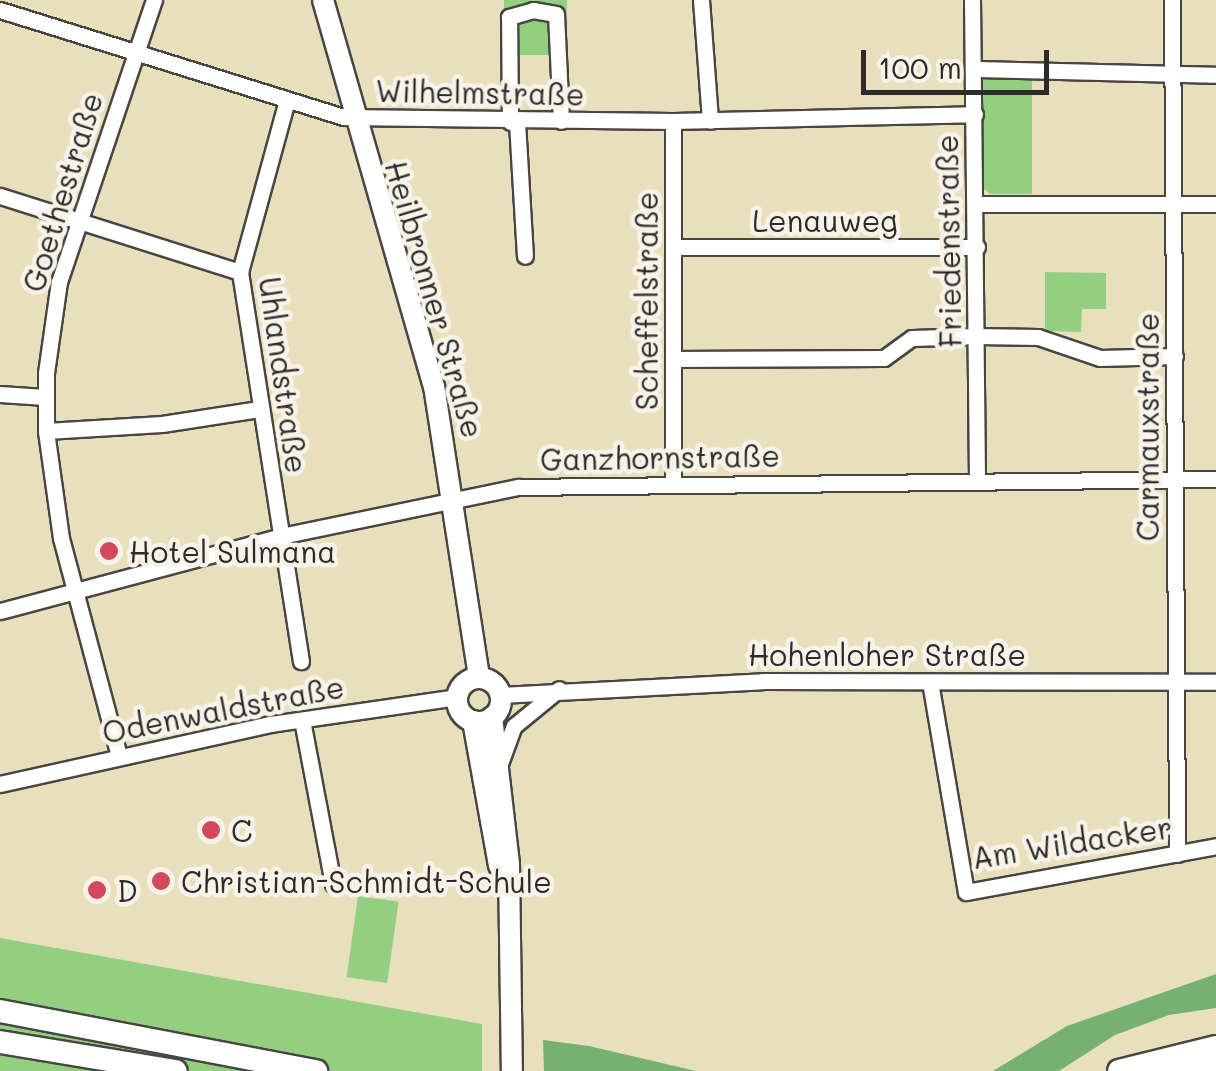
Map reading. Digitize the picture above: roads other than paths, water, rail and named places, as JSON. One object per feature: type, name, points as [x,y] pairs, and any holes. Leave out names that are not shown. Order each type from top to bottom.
[{"type":"highway","points":[[0,1011],[316,1071]]},
{"type":"highway","points":[[0,1042],[176,1071]]},
{"type":"highway","points":[[1119,1071],[1216,1047]]},
{"type":"highway","points":[[1170,1071],[1216,1064]]},
{"type":"main road","name":"Heilbronner Straße","points":[[323,0],[353,118],[415,315],[456,496],[479,678]]},
{"type":"main road","points":[[482,719],[460,712],[457,697],[464,683],[479,678],[500,694],[482,719],[506,902],[512,1071]]},
{"type":"main road","points":[[482,719],[500,775],[509,865],[506,902]]},
{"type":"street","name":"Goethestraße","points":[[119,756],[60,538],[45,397],[59,282],[154,0]]},
{"type":"street","points":[[701,0],[710,121]]},
{"type":"street","name":"Friedenstraße","points":[[972,0],[977,482]]},
{"type":"street","name":"Carmauxstraße","points":[[1172,0],[1177,854]]},
{"type":"street","points":[[525,256],[513,122],[509,16],[533,5],[556,14],[561,121]]},
{"type":"street","name":"Wilhelmstraße","points":[[0,10],[353,118],[710,121],[975,114]]},
{"type":"street","points":[[974,69],[1216,75]]},
{"type":"street","name":"Uhlandstraße","points":[[286,100],[240,272],[301,662]]},
{"type":"street","name":"Scheffelstraße","points":[[672,121],[674,481]]},
{"type":"street","points":[[0,196],[240,272]]},
{"type":"street","points":[[976,204],[1216,204]]},
{"type":"street","name":"Lenauweg","points":[[673,247],[977,248]]},
{"type":"street","points":[[673,359],[884,358],[912,338],[977,336],[1048,339],[1100,358],[1175,356]]},
{"type":"street","points":[[0,394],[45,397]]},
{"type":"street","points":[[46,431],[162,424],[259,408]]},
{"type":"street","name":"Ganzhornstraße","points":[[0,611],[280,536],[456,496],[674,481],[1216,479]]},
{"type":"street","name":"Hohenloher Straße","points":[[500,694],[559,689],[930,682],[1216,682]]},
{"type":"street","name":"Am Wildacker","points":[[930,682],[966,892],[1216,846]]},
{"type":"street","points":[[500,775],[514,726],[559,689]]},
{"type":"street","name":"Odenwaldstraße","points":[[0,784],[302,720],[457,697]]},
{"type":"street","points":[[302,720],[333,884]]},
{"type":"place","name":"Hotel Sulmana","points":[[109,551]]},
{"type":"place","name":"C","points":[[211,830]]},
{"type":"place","name":"Christian-Schmidt-Schule","points":[[161,881]]},
{"type":"place","name":"D","points":[[97,890]]}]
